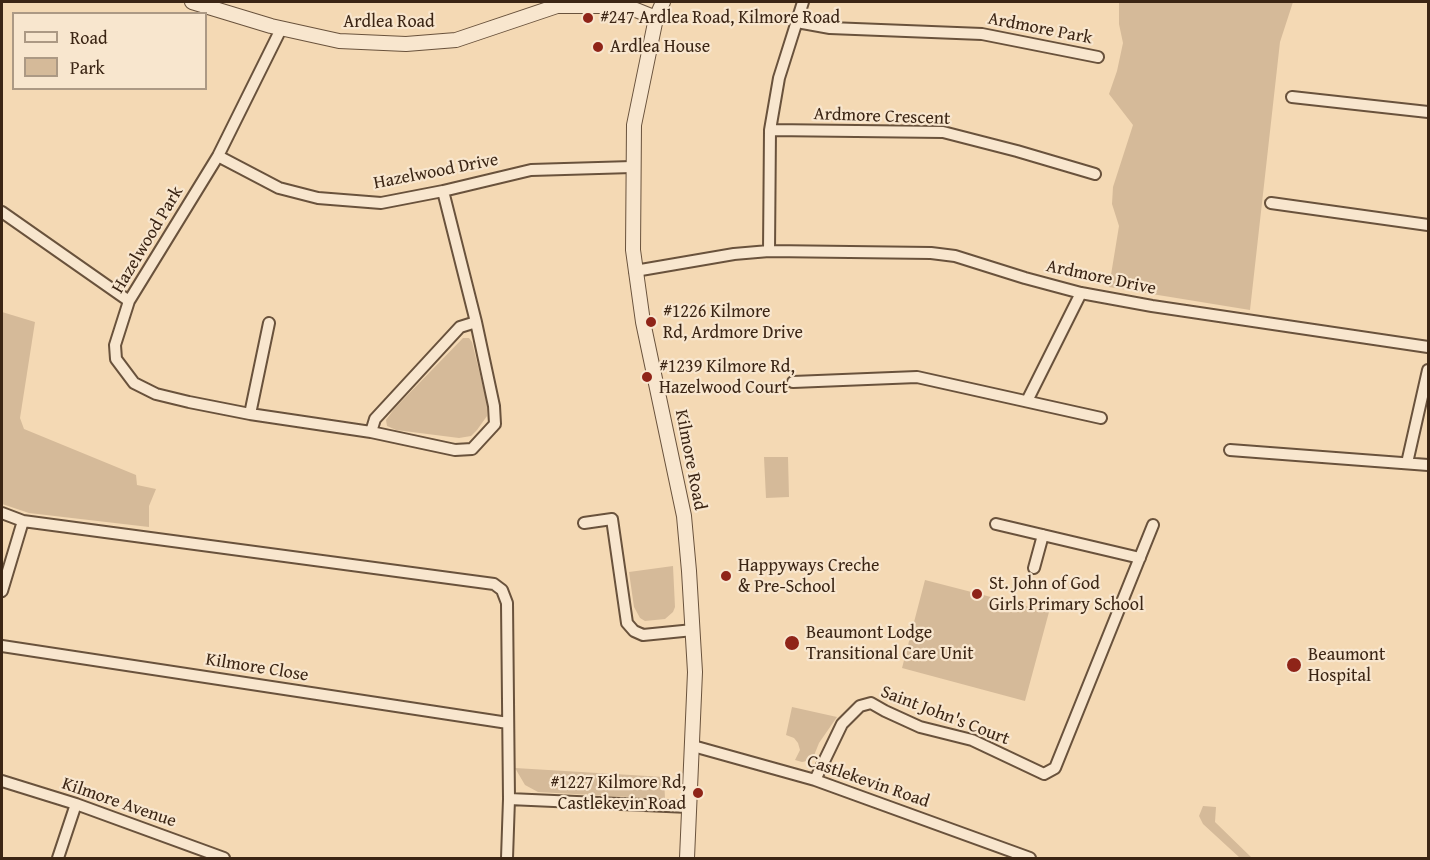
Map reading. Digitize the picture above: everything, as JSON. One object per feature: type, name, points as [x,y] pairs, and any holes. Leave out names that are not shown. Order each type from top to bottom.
[{"type":"street","name":"Ardlea Road","points":[[192,2],[232,7],[281,29],[339,41],[406,44],[456,40],[556,4],[610,6],[636,10],[656,18]]},
{"type":"street","name":"Kilmore Road","points":[[663,2],[656,18],[634,125],[632,167],[634,271],[684,516],[695,672],[687,858]]},
{"type":"street","points":[[768,251],[770,130],[779,78],[803,2]]},
{"type":"street","name":"Ardmore Park","points":[[796,22],[830,28],[982,34],[1098,57]]},
{"type":"street","name":"Hazelwood Park","points":[[281,29],[218,156],[129,301],[115,345],[116,359],[134,382],[156,394],[189,402],[250,414],[371,432],[455,450],[472,449],[495,424],[494,406],[476,322],[443,191]]},
{"type":"street","points":[[1292,97],[1428,112]]},
{"type":"street","name":"Ardmore Crescent","points":[[770,130],[943,132],[1095,174]]},
{"type":"street","name":"Hazelwood Drive","points":[[218,156],[279,188],[318,198],[381,203],[531,170],[632,167]]},
{"type":"street","points":[[1271,203],[1428,225]]},
{"type":"street","points":[[2,212],[129,301]]},
{"type":"street","name":"Ardmore Drive","points":[[634,271],[734,254],[768,251],[900,252],[955,256],[1025,278],[1152,306],[1428,347]]},
{"type":"street","points":[[1027,401],[1081,292]]},
{"type":"street","points":[[371,432],[375,419],[460,327],[476,322]]},
{"type":"street","points":[[250,414],[269,324]]},
{"type":"street","points":[[1407,463],[1428,370]]},
{"type":"street","points":[[792,382],[917,377],[1101,418]]},
{"type":"street","points":[[1230,450],[1428,465]]},
{"type":"street","points":[[2,513],[23,520],[494,584],[502,590],[507,603],[509,799],[507,858]]},
{"type":"street","points":[[584,523],[612,519],[627,624],[634,631],[643,635],[693,630]]},
{"type":"street","points":[[2,591],[23,520]]},
{"type":"street","points":[[996,524],[1140,558]]},
{"type":"street","name":"Saint John's Court","points":[[815,780],[842,724],[860,706],[871,703],[920,727],[972,740],[1044,774],[1055,768],[1153,525]]},
{"type":"street","points":[[1034,568],[1042,535]]},
{"type":"street","name":"Kilmore Close","points":[[2,646],[508,723]]},
{"type":"street","name":"Castlekevin Road","points":[[693,746],[815,780],[1030,858]]},
{"type":"street","name":"Kilmore Avenue","points":[[2,782],[76,804],[224,858]]},
{"type":"street","points":[[509,799],[689,807]]},
{"type":"street","points":[[57,858],[76,804]]},
{"type":"green space","points":[[1119,2],[1293,2],[1280,42],[1250,310],[1109,287],[1119,226],[1112,204],[1113,187],[1133,125],[1109,94],[1123,43],[1119,24]]},
{"type":"green space","points":[[2,312],[35,322],[20,418],[24,429],[136,475],[137,485],[156,489],[149,506],[149,527],[29,513],[2,504]]},
{"type":"green space","points":[[463,338],[469,338],[472,342],[487,403],[487,416],[477,430],[471,436],[459,438],[396,430],[387,426],[386,420],[394,409]]},
{"type":"green space","points":[[764,457],[788,457],[789,497],[766,498]]},
{"type":"green space","points":[[673,566],[675,607],[673,612],[665,619],[645,621],[640,618],[634,607],[629,572]]},
{"type":"green space","points":[[925,580],[1049,612],[1025,701],[902,668]]},
{"type":"green space","points":[[792,707],[837,717],[819,743],[813,758],[807,761],[795,760],[800,750],[798,743],[794,738],[786,735]]},
{"type":"green space","points":[[515,768],[664,777],[665,799],[538,792],[525,785]]},
{"type":"green space","points":[[1203,806],[1216,807],[1215,822],[1252,858],[1240,858],[1203,824],[1199,816]]},
{"type":"place","name":"#247 Ardlea Road, Kilmore Road","points":[[588,18]]},
{"type":"place","name":"Ardlea House","points":[[598,47]]},
{"type":"place","name":"#1226 Kilmore Rd, Ardmore Drive","points":[[651,322]]},
{"type":"place","name":"#1239 Kilmore Rd, Hazelwood Court","points":[[647,377]]},
{"type":"place","name":"Happyways Creche & Pre-School","points":[[726,576]]},
{"type":"place","name":"St. John of God Girls Primary School","points":[[977,594]]},
{"type":"place","name":"Beaumont Lodge Transitional Care Unit","points":[[792,643]]},
{"type":"place","name":"Beaumont Hospital","points":[[1294,665]]},
{"type":"place","name":"#1227 Kilmore Rd, Castlekevin Road","points":[[698,793]]}]
